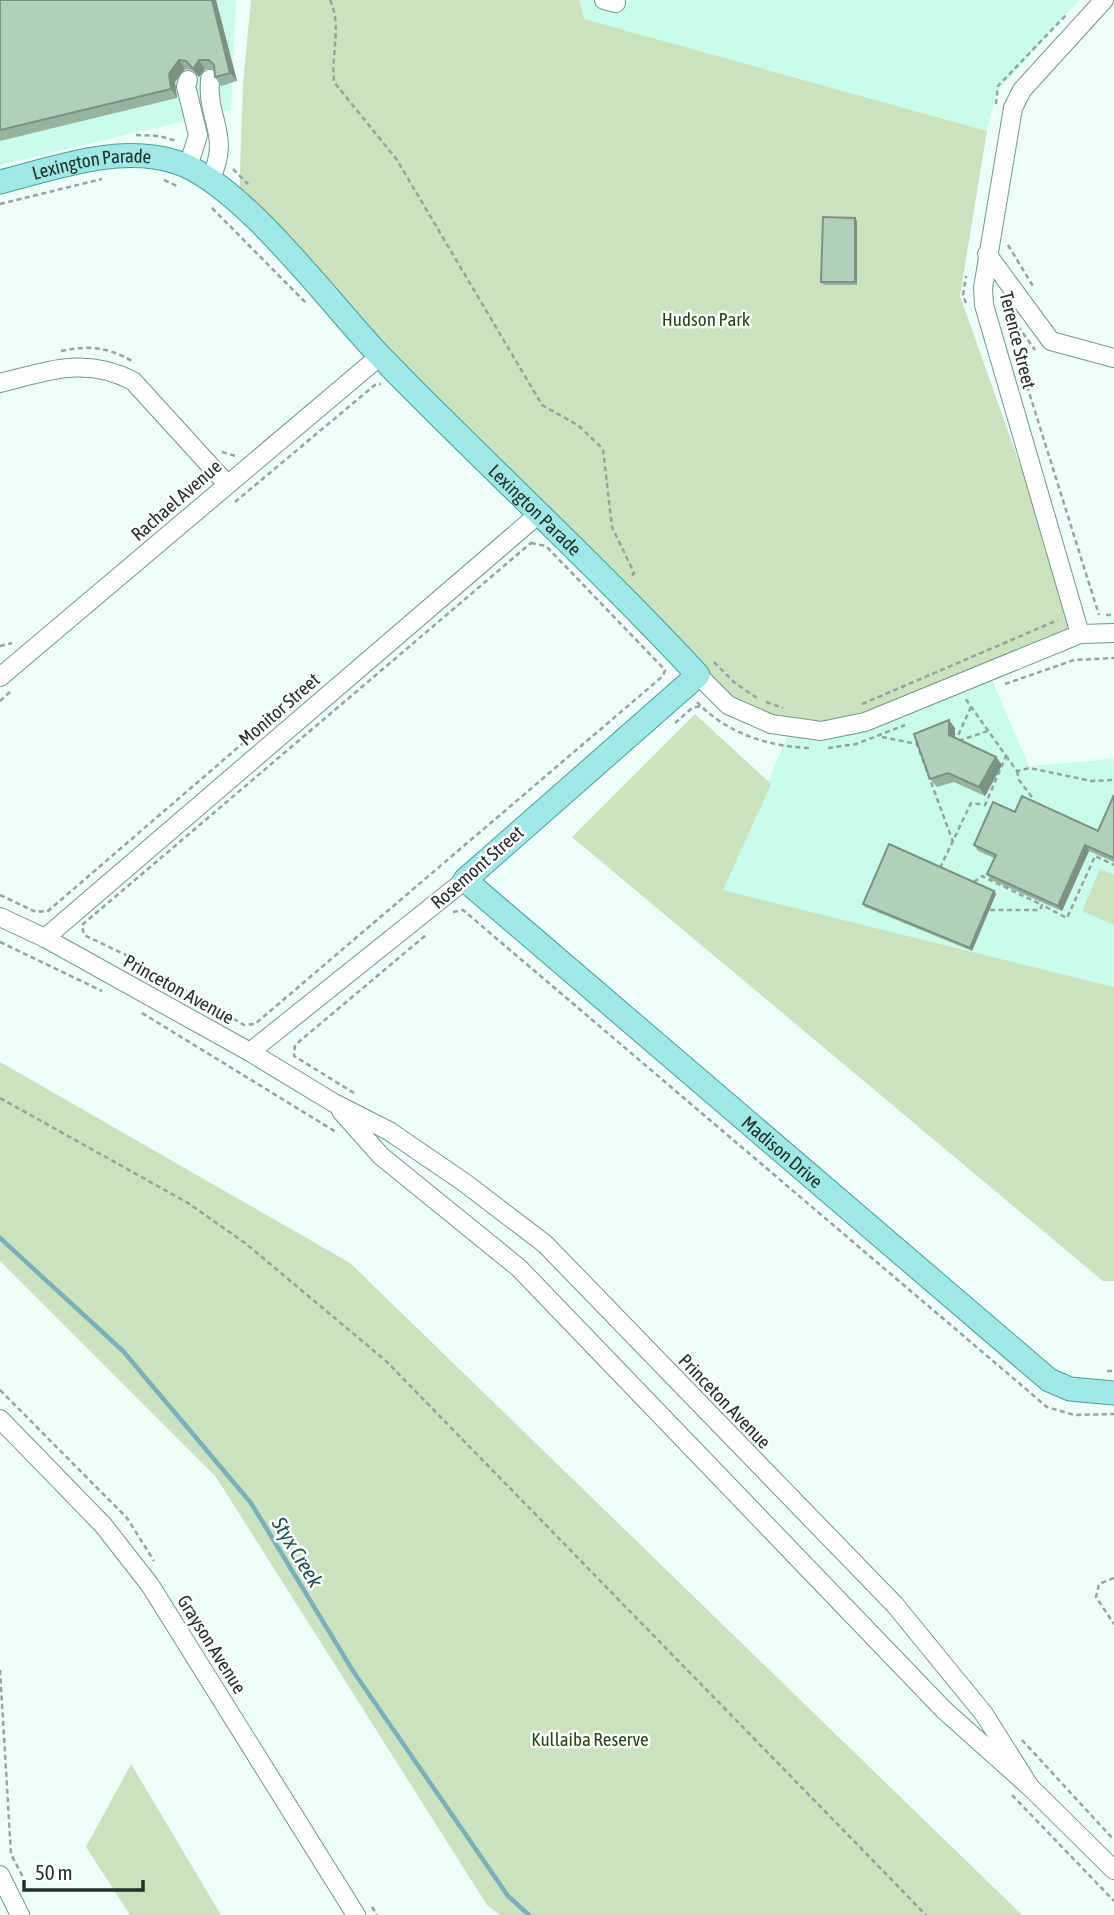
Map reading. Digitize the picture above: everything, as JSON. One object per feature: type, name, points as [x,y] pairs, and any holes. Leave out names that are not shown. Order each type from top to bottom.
[{"type":"main road","name":"Lexington Parade","points":[[0,182],[105,157],[131,155],[154,156],[186,178],[210,180],[239,202],[380,356],[620,591],[704,667]]},
{"type":"main road","name":"Rosemont Street","points":[[465,880],[704,667]]},
{"type":"main road","name":"Madison Drive","points":[[465,880],[1049,1380],[1070,1389],[1114,1393]]},
{"type":"street","name":"Terence Street","points":[[1080,634],[984,305],[987,254],[1013,108],[1022,90],[1104,0]]},
{"type":"street","points":[[210,180],[221,150],[209,90],[211,79]]},
{"type":"street","points":[[186,178],[198,135],[186,86],[188,80]]},
{"type":"street","points":[[987,254],[1051,341],[1114,358]]},
{"type":"street","name":"Rachael Avenue","points":[[1,674],[380,356]]},
{"type":"street","points":[[0,383],[71,366],[94,366],[114,371],[133,381],[226,483]]},
{"type":"street","name":"Monitor Street","points":[[44,937],[540,513]]},
{"type":"street","name":"Lexington Parade","points":[[704,667],[728,705],[771,724],[821,731],[865,722],[1080,634],[1114,633]]},
{"type":"street","name":"Rosemont Street","points":[[250,1052],[465,880]]},
{"type":"street","name":"Princeton Avenue","points":[[0,917],[44,937],[250,1052],[334,1103],[389,1131],[465,1183],[545,1244],[895,1605],[984,1714],[1030,1787]]},
{"type":"street","name":"Princeton Avenue","points":[[334,1103],[381,1156],[519,1268],[944,1710],[1030,1787],[1114,1870]]},
{"type":"street","name":"Grayson Avenue","points":[[0,1419],[103,1525],[150,1585],[356,1915]]},
{"type":"street","points":[[0,1875],[20,1915]]},
{"type":"path","points":[[330,0],[337,14],[332,68],[334,82],[397,160],[542,405],[579,426],[603,449],[612,527],[634,573],[620,591]]},
{"type":"path","points":[[0,204],[104,178]]},
{"type":"path","points":[[160,179],[186,178]]},
{"type":"path","points":[[212,207],[307,304]]},
{"type":"path","points":[[1010,233],[1007,246],[1037,292]]},
{"type":"path","points":[[57,352],[96,347],[115,351],[136,363]]},
{"type":"path","points":[[1020,365],[1099,615]]},
{"type":"path","points":[[235,502],[376,384],[386,384]]},
{"type":"path","points":[[214,443],[223,453],[237,456]]},
{"type":"path","points":[[531,543],[538,544],[546,546],[666,670],[663,676],[469,845],[255,1024],[244,1025],[128,956],[84,935],[82,925],[531,543]]},
{"type":"path","points":[[857,706],[1059,619],[1062,614]]},
{"type":"path","points":[[0,646],[20,638]]},
{"type":"path","points":[[1002,685],[1074,660],[1114,658]]},
{"type":"path","points":[[704,667],[753,696],[794,710]]},
{"type":"path","points":[[0,701],[19,684]]},
{"type":"path","points":[[977,694],[965,698],[1017,771],[1019,780],[1032,797]]},
{"type":"path","points":[[0,895],[36,912],[48,911],[288,705]]},
{"type":"path","points":[[674,724],[692,708],[701,706]]},
{"type":"path","points":[[971,706],[956,742],[988,731]]},
{"type":"path","points":[[880,737],[917,744],[953,842]]},
{"type":"path","points":[[940,869],[971,803],[985,805],[1006,756]]},
{"type":"path","points":[[1017,771],[1030,768],[1091,781],[1114,780]]},
{"type":"path","points":[[973,884],[982,876],[1066,918],[1095,856],[1114,865]]},
{"type":"path","points":[[990,910],[1040,910],[1042,905]]},
{"type":"path","points":[[451,913],[464,910],[1047,1407],[1074,1415],[1114,1414]]},
{"type":"path","points":[[362,1098],[294,1056],[295,1045],[433,929]]},
{"type":"path","points":[[0,942],[106,992]]},
{"type":"path","points":[[136,1009],[341,1137]]},
{"type":"path","points":[[0,1098],[188,1203],[245,1242],[386,1362],[926,1915]]},
{"type":"path","points":[[1103,1371],[1114,1371]]},
{"type":"path","points":[[1114,1578],[1099,1584],[1096,1597],[1114,1624]]},
{"type":"path","points":[[0,1670],[11,1854],[23,1879]]},
{"type":"path","points":[[1019,1736],[1114,1840]]},
{"type":"path","points":[[1010,1793],[1114,1901]]},
{"type":"shaded area","points":[[0,0],[236,0],[231,110],[0,165]]},
{"type":"shaded area","points":[[577,0],[1079,0],[997,92],[987,131],[583,19],[581,1]]},
{"type":"shaded area","points":[[988,671],[1029,766],[1114,759],[1114,987],[723,890],[791,727]]},
{"type":"green space","name":"Hudson Park","points":[[251,0],[577,0],[580,1],[584,19],[987,131],[960,296],[1080,634],[821,731],[728,705],[239,202],[243,85]]},
{"type":"green space","points":[[695,714],[771,784],[723,890],[1114,987],[1114,1281],[1103,1281],[572,837]]},
{"type":"green space","points":[[1100,869],[1114,875],[1114,925],[1082,911]]},
{"type":"green space","name":"Kullaiba Reserve","points":[[0,1062],[350,1263],[1022,1915],[500,1915],[487,1905],[216,1477],[0,1261]]},
{"type":"green space","points":[[131,1764],[221,1915],[130,1915],[86,1847]]},
{"type":"building","points":[[0,0],[212,0],[230,73],[215,77],[214,65],[209,60],[199,60],[193,69],[186,61],[179,60],[169,74],[171,89],[0,130]]},
{"type":"building","points":[[823,217],[855,218],[855,282],[821,282]]},
{"type":"building","points":[[949,720],[949,735],[996,757],[979,787],[948,773],[930,779],[914,734]]},
{"type":"building","points":[[1114,795],[1114,858],[1085,845],[1058,906],[987,874],[996,855],[974,845],[993,802],[1015,812],[1022,796],[1098,831]]},
{"type":"building","points":[[889,844],[994,891],[970,948],[863,904]]},
{"type":"waterway","name":"Styx Creek","points":[[0,1238],[123,1351],[251,1503],[353,1671],[508,1896],[529,1915]]}]
